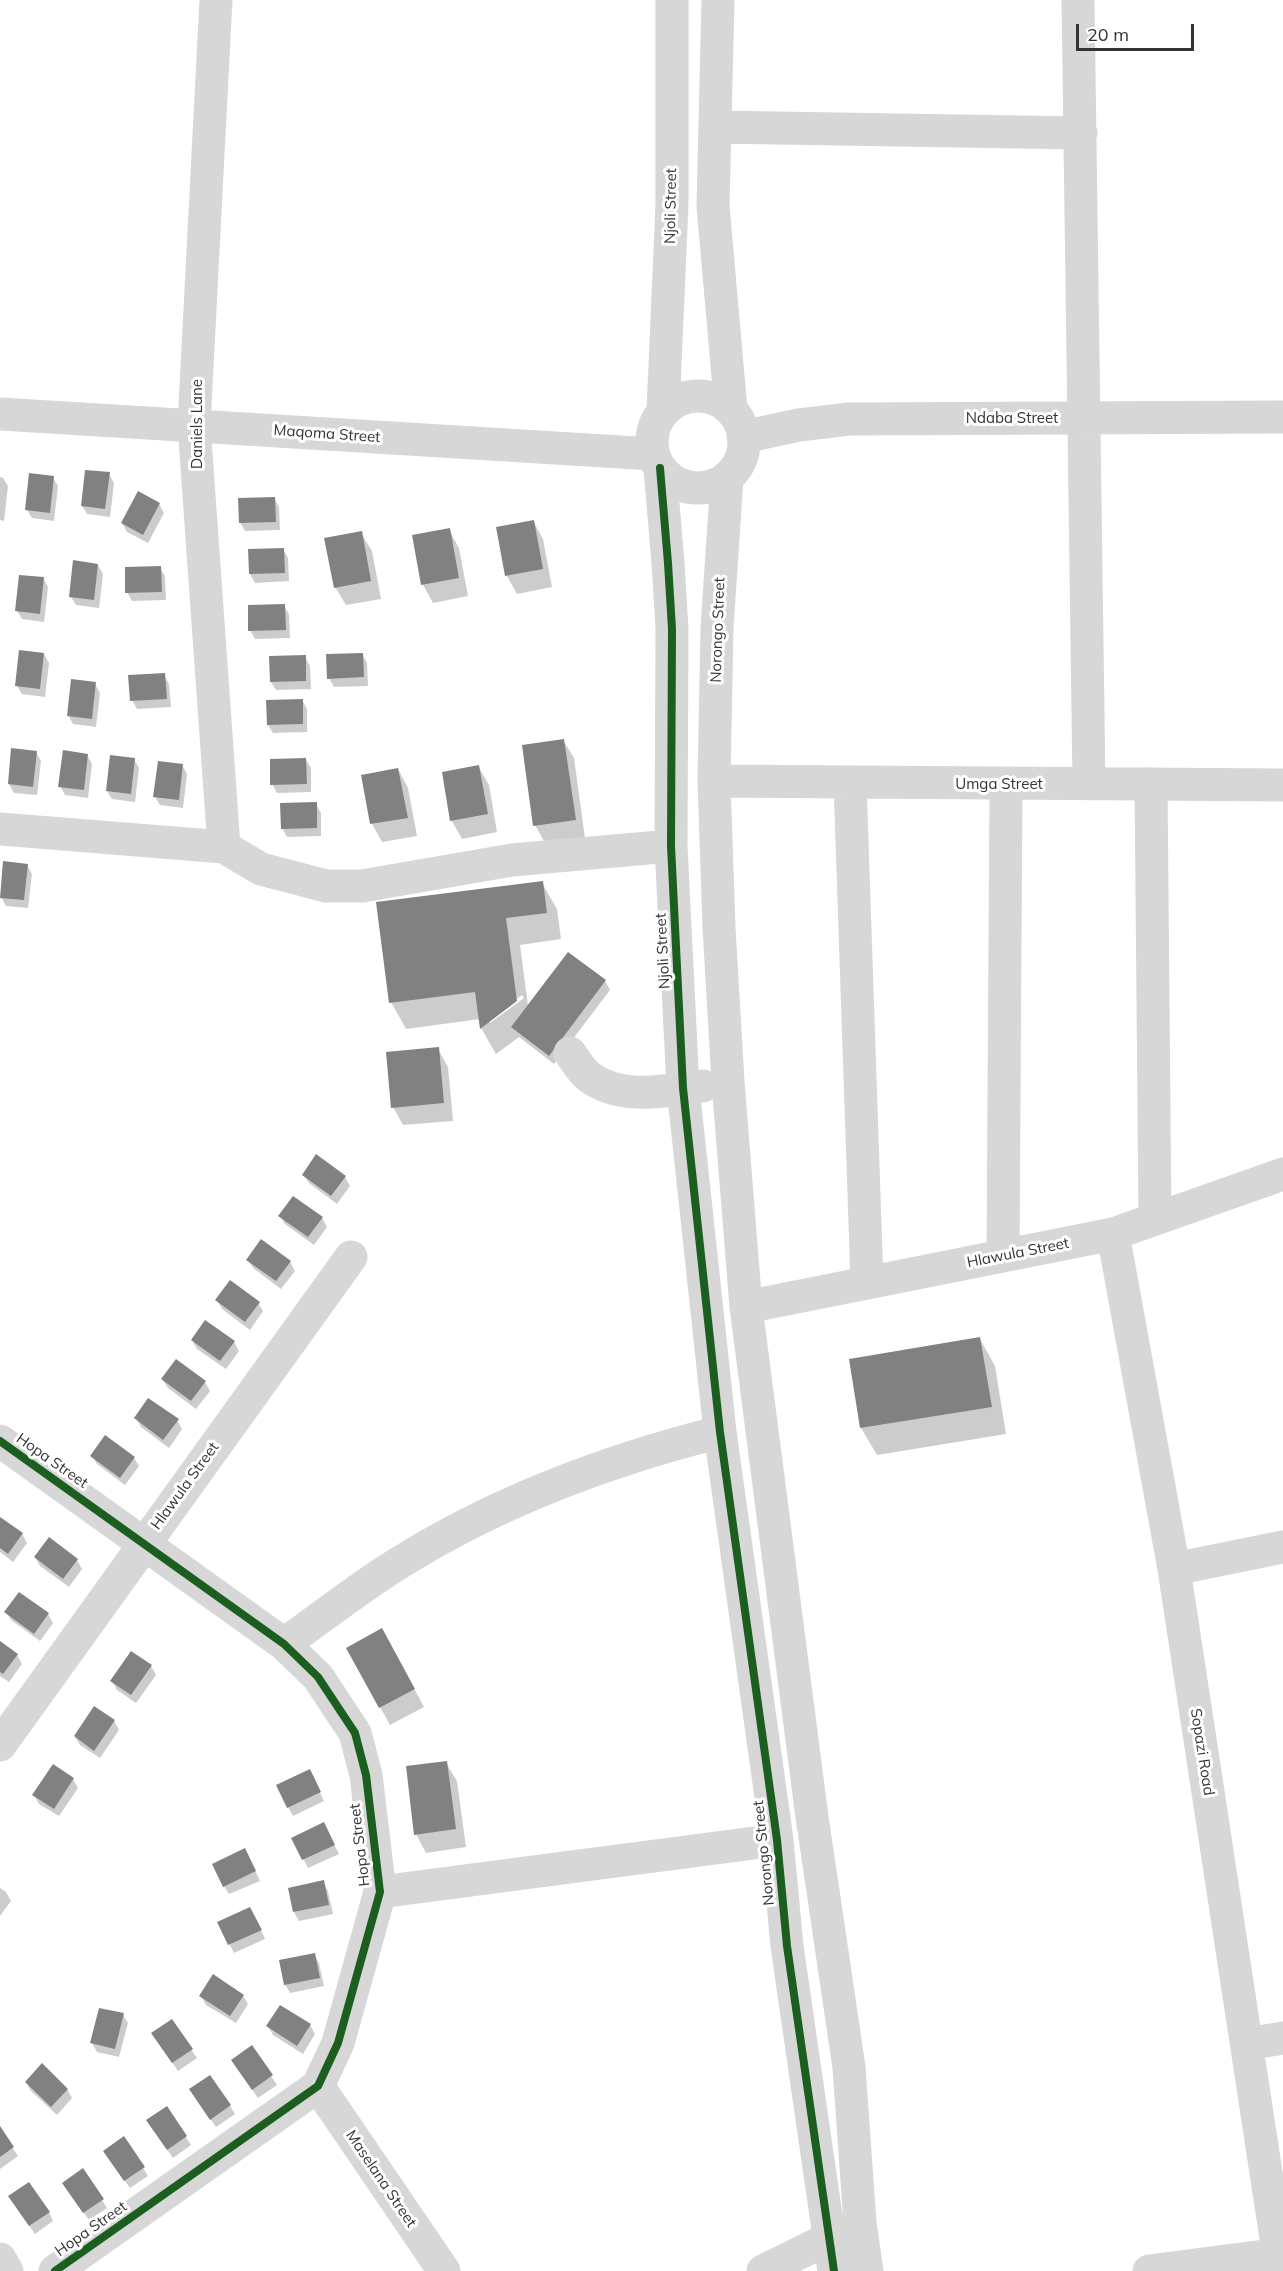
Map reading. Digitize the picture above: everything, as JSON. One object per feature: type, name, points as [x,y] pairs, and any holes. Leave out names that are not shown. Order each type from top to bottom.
[{"type":"street","name":"Daniels Lane","points":[[216,0],[194,425],[224,847]]},
{"type":"street","name":"Njoli Street","points":[[663,411],[672,204],[672,0]]},
{"type":"street","points":[[718,0],[713,206],[737,424],[743,452],[737,466],[727,478],[714,485],[699,488],[684,486],[670,479],[656,461],[651,439],[655,424],[663,411],[675,402],[697,395],[719,401],[737,424]]},
{"type":"street","points":[[1078,0],[1089,784]]},
{"type":"street","points":[[716,127],[1081,133]]},
{"type":"street","name":"Maqoma Street","points":[[0,414],[194,425],[656,461]]},
{"type":"street","name":"Ndaba Street","points":[[737,424],[799,425],[849,419],[1283,417]]},
{"type":"street","name":"Njoli Street","points":[[656,461],[668,563],[672,629],[671,846],[683,1088],[720,1432]]},
{"type":"street","name":"Norongo Street","points":[[714,781],[717,628],[727,478]]},
{"type":"street","points":[[714,781],[728,1082],[746,1306],[812,1817],[849,2067],[860,2223],[867,2271]]},
{"type":"street","name":"Umga Street","points":[[714,781],[1283,785]]},
{"type":"street","points":[[850,782],[867,1283]]},
{"type":"street","points":[[1003,1256],[1006,784]]},
{"type":"street","points":[[1150,784],[1155,1219]]},
{"type":"street","points":[[0,829],[224,847],[261,869],[326,886],[362,886],[512,860],[671,846]]},
{"type":"street","points":[[570,1053],[586,1075],[607,1087],[633,1092],[728,1082]]},
{"type":"street","name":"Hlawula Street","points":[[746,1306],[1113,1234],[1283,1174]]},
{"type":"street","name":"Sopazi Road","points":[[1113,1234],[1174,1569],[1280,2263]]},
{"type":"street","name":"Hlawula Street","points":[[0,1745],[351,1257]]},
{"type":"street","points":[[284,1644],[402,1561],[499,1507],[636,1455],[720,1432]]},
{"type":"street","name":"Norongo Street","points":[[720,1432],[777,1840],[787,1946],[834,2271]]},
{"type":"street","name":"Hopa Street","points":[[0,1441],[284,1644],[318,1677],[355,1733],[366,1775],[380,1892],[338,2043],[318,2086],[54,2271]]},
{"type":"street","points":[[1174,1569],[1283,1547]]},
{"type":"street","name":"Norongo Street","points":[[380,1892],[777,1840]]},
{"type":"street","points":[[1247,2044],[1283,2038]]},
{"type":"street","name":"Maselana Street","points":[[318,2086],[444,2271]]},
{"type":"street","points":[[763,2271],[860,2223]]},
{"type":"street","points":[[0,2259],[8,2271]]},
{"type":"street","points":[[1149,2271],[1280,2263]]},
{"type":"building","points":[[85,470],[110,472],[105,509],[81,506]]},
{"type":"building","points":[[29,473],[54,476],[50,513],[25,510]]},
{"type":"building","points":[[138,491],[160,503],[143,535],[121,523]]},
{"type":"building","points":[[275,497],[276,522],[239,523],[238,498]]},
{"type":"building","points":[[534,520],[543,569],[505,576],[496,527]]},
{"type":"building","points":[[450,528],[459,578],[421,585],[412,535]]},
{"type":"building","points":[[362,531],[371,581],[334,588],[324,538]]},
{"type":"building","points":[[284,548],[285,573],[249,574],[248,549]]},
{"type":"building","points":[[73,560],[98,564],[94,600],[69,597]]},
{"type":"building","points":[[161,566],[162,592],[125,593],[125,567]]},
{"type":"building","points":[[19,575],[44,577],[40,614],[15,611]]},
{"type":"building","points":[[285,604],[286,630],[248,631],[248,605]]},
{"type":"building","points":[[19,650],[44,653],[40,689],[15,686]]},
{"type":"building","points":[[363,653],[364,677],[327,679],[326,654]]},
{"type":"building","points":[[306,655],[306,681],[270,682],[269,656]]},
{"type":"building","points":[[165,673],[167,699],[130,701],[128,675]]},
{"type":"building","points":[[71,679],[96,682],[92,719],[67,716]]},
{"type":"building","points":[[303,699],[303,724],[267,725],[266,700]]},
{"type":"building","points":[[564,739],[576,820],[533,826],[522,745]]},
{"type":"building","points":[[11,748],[37,751],[33,787],[8,784]]},
{"type":"building","points":[[63,750],[88,754],[84,790],[58,787]]},
{"type":"building","points":[[110,755],[135,758],[131,794],[106,791]]},
{"type":"building","points":[[306,758],[307,784],[270,785],[270,759]]},
{"type":"building","points":[[158,761],[183,764],[179,800],[153,797]]},
{"type":"building","points":[[479,765],[488,814],[450,821],[442,772]]},
{"type":"building","points":[[398,768],[408,818],[370,824],[361,775]]},
{"type":"building","points":[[317,802],[317,828],[281,829],[280,803]]},
{"type":"building","points":[[3,861],[28,864],[24,900],[0,898]]},
{"type":"building","points":[[543,881],[547,913],[506,918],[517,1001],[480,1029],[475,992],[389,1003],[376,902]]},
{"type":"building","points":[[568,952],[606,980],[549,1056],[511,1027]]},
{"type":"building","points":[[439,1047],[444,1103],[391,1108],[386,1052]]},
{"type":"building","points":[[316,1154],[346,1176],[331,1196],[302,1175]]},
{"type":"building","points":[[293,1196],[323,1217],[308,1237],[278,1216]]},
{"type":"building","points":[[261,1239],[291,1261],[276,1281],[246,1260]]},
{"type":"building","points":[[230,1280],[260,1302],[245,1322],[215,1300]]},
{"type":"building","points":[[205,1320],[235,1341],[220,1361],[191,1340]]},
{"type":"building","points":[[980,1337],[992,1407],[860,1428],[849,1359]]},
{"type":"building","points":[[176,1359],[206,1381],[191,1401],[161,1379]]},
{"type":"building","points":[[148,1398],[179,1419],[163,1440],[134,1418]]},
{"type":"building","points":[[105,1435],[135,1457],[120,1478],[90,1456]]},
{"type":"building","points":[[0,1517],[23,1533],[8,1554],[0,1548]]},
{"type":"building","points":[[49,1537],[78,1559],[63,1579],[34,1557]]},
{"type":"building","points":[[19,1592],[49,1613],[34,1634],[4,1612]]},
{"type":"building","points":[[382,1628],[415,1689],[379,1708],[346,1648]]},
{"type":"building","points":[[0,1641],[18,1654],[3,1674],[0,1672]]},
{"type":"building","points":[[131,1651],[152,1665],[131,1695],[110,1681]]},
{"type":"building","points":[[94,1706],[115,1720],[94,1751],[74,1736]]},
{"type":"building","points":[[447,1761],[456,1829],[414,1835],[406,1766]]},
{"type":"building","points":[[53,1764],[74,1778],[54,1809],[32,1795]]},
{"type":"building","points":[[310,1769],[321,1792],[287,1808],[276,1785]]},
{"type":"building","points":[[324,1822],[335,1845],[302,1860],[291,1838]]},
{"type":"building","points":[[245,1848],[256,1871],[223,1887],[212,1864]]},
{"type":"building","points":[[324,1880],[329,1905],[293,1912],[288,1888]]},
{"type":"building","points":[[250,1907],[262,1930],[228,1945],[217,1922]]},
{"type":"building","points":[[315,1953],[320,1978],[284,1985],[279,1960]]},
{"type":"building","points":[[213,1974],[244,1995],[230,2016],[199,1996]]},
{"type":"building","points":[[280,2005],[311,2024],[297,2046],[266,2026]]},
{"type":"building","points":[[99,2008],[124,2013],[115,2049],[90,2043]]},
{"type":"building","points":[[172,2019],[193,2049],[172,2063],[151,2033]]},
{"type":"building","points":[[252,2045],[273,2075],[252,2090],[231,2060]]},
{"type":"building","points":[[42,2063],[68,2089],[51,2107],[25,2082]]},
{"type":"building","points":[[210,2075],[231,2105],[210,2120],[189,2089]]},
{"type":"building","points":[[167,2106],[187,2136],[167,2150],[146,2120]]},
{"type":"building","points":[[0,2126],[14,2147],[0,2157]]},
{"type":"building","points":[[124,2136],[145,2167],[124,2181],[103,2151]]},
{"type":"building","points":[[83,2168],[104,2199],[83,2213],[62,2183]]},
{"type":"building","points":[[29,2182],[50,2212],[29,2226],[8,2196]]},
{"type":"cycle path","points":[[660,468],[672,629],[671,846],[683,1088],[720,1432],[777,1840],[787,1946],[834,2271]]},
{"type":"cycle path","points":[[0,1441],[284,1644],[318,1677],[355,1733],[366,1775],[380,1892],[338,2043],[318,2086],[55,2271]]}]
